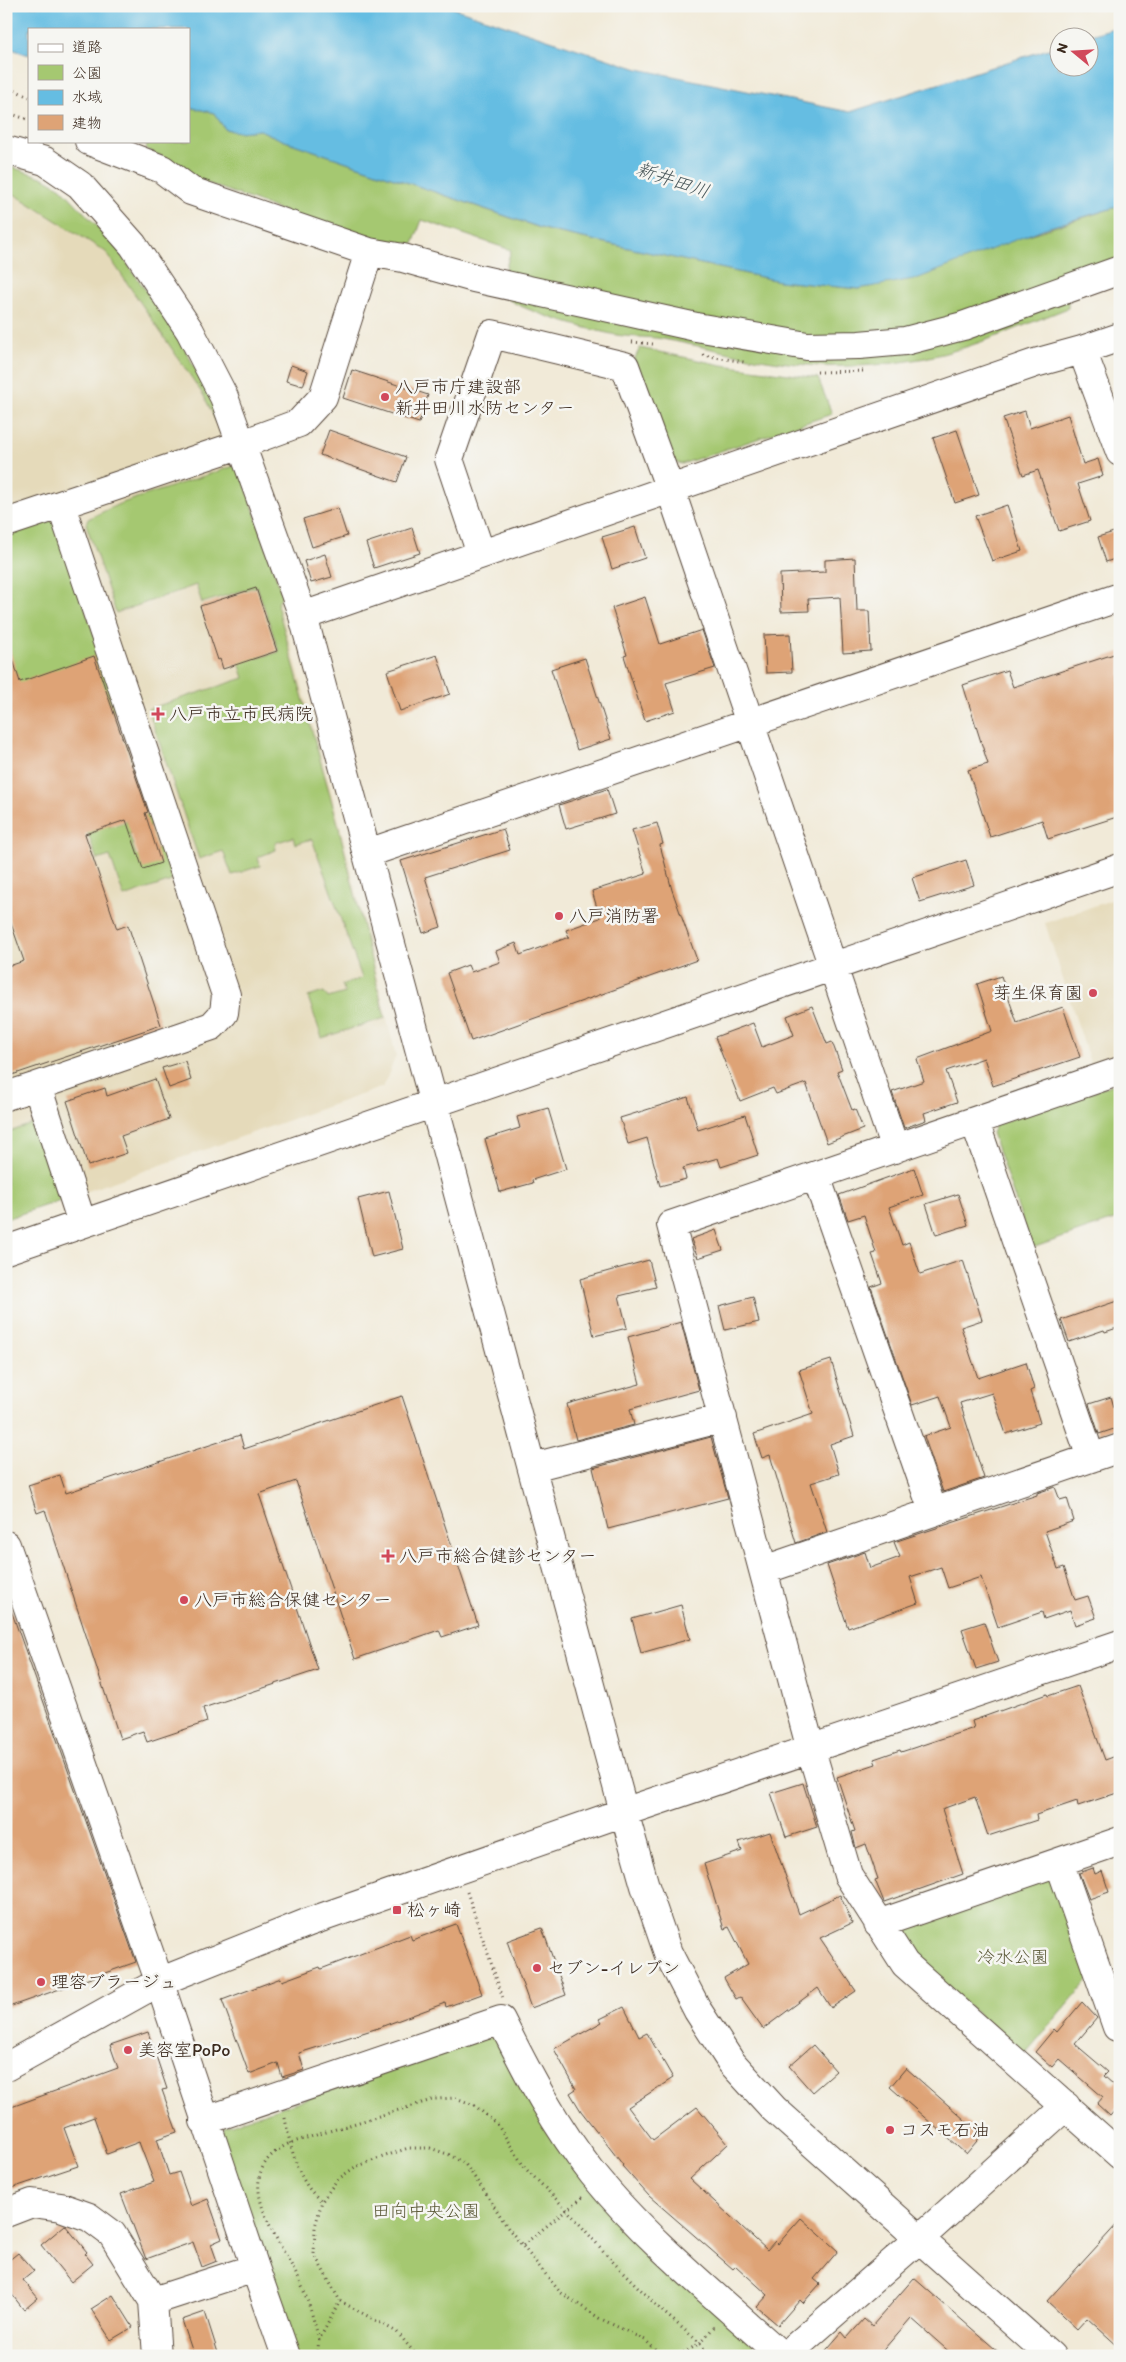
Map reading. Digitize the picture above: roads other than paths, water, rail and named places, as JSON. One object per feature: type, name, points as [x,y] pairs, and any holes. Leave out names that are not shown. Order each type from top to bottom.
[{"type":"street","points":[[92,142],[162,169],[191,191],[369,252],[402,258],[474,278],[741,336],[807,346],[859,345],[905,341],[963,326],[1120,270]]},
{"type":"street","points":[[6,150],[45,161],[80,186],[133,245],[190,331],[224,397],[242,444],[303,616],[533,1467],[624,1812],[645,1886],[668,1954],[698,2011],[731,2062],[774,2109],[1051,2356]]},
{"type":"street","points":[[6,523],[242,444],[299,422],[323,398],[369,252]]},
{"type":"street","points":[[481,554],[449,459],[492,334],[625,366],[671,489],[895,1149]]},
{"type":"street","points":[[303,616],[1036,363],[1120,337]]},
{"type":"street","points":[[1082,350],[1120,452]]},
{"type":"street","points":[[6,1096],[212,1026],[224,1013],[226,995],[62,505]]},
{"type":"street","points":[[368,853],[1120,597]]},
{"type":"street","points":[[6,1250],[1120,868]]},
{"type":"street","points":[[1120,1071],[671,1225],[811,1750],[848,1875],[905,1964],[1120,2155]]},
{"type":"street","points":[[37,1086],[82,1223]]},
{"type":"street","points":[[975,1122],[1091,1458]]},
{"type":"street","points":[[816,1176],[934,1511]]},
{"type":"street","points":[[533,1467],[722,1418]]},
{"type":"street","points":[[764,1570],[1120,1448]]},
{"type":"street","points":[[6,1546],[159,1982],[204,2121],[286,2356]]},
{"type":"street","points":[[6,2067],[159,1982],[309,1922],[624,1812],[1120,1644]]},
{"type":"street","points":[[878,1924],[1120,1841]]},
{"type":"street","points":[[1059,1862],[1118,2027],[1120,2026]]},
{"type":"street","points":[[204,2121],[500,2020],[544,2104],[601,2183],[664,2251],[784,2356],[919,2239],[1066,2106]]},
{"type":"street","points":[[6,2213],[32,2203],[62,2207],[89,2217],[112,2234],[153,2301],[154,2342],[157,2356]]},
{"type":"street","points":[[153,2301],[255,2268]]},
{"type":"water","name":"新井田川","points":[[6,6],[447,6],[638,69],[850,112],[1048,49],[1048,78],[1098,78],[1098,33],[1120,26],[1120,206],[1043,229],[919,278],[858,289],[779,281],[547,230],[282,140],[260,130],[238,132],[225,129],[214,113],[190,107],[190,28],[28,28],[28,55],[6,47]]},
{"type":"place","name":"八戸市庁建設部 新井田川水防センター","points":[[385,397]]},
{"type":"place","name":"八戸市立市民病院","points":[[158,714]]},
{"type":"place","name":"八戸消防署","points":[[559,916]]},
{"type":"place","name":"芽生保育園","points":[[1093,993]]},
{"type":"place","name":"八戸市総合健診センター","points":[[388,1556]]},
{"type":"place","name":"八戸市総合保健センター","points":[[184,1600]]},
{"type":"place","name":"松ヶ崎","points":[[397,1910]]},
{"type":"place","name":"セブン-イレブン","points":[[537,1968]]},
{"type":"place","name":"理容ブラージュ","points":[[41,1982]]},
{"type":"place","name":"美容室PoPo","points":[[128,2050]]},
{"type":"place","name":"コスモ石油","points":[[890,2130]]},
{"type":"park label","name":"冷水公園","points":[[1013,1957]]},
{"type":"park label","name":"田向中央公園","points":[[426,2211]]}]
